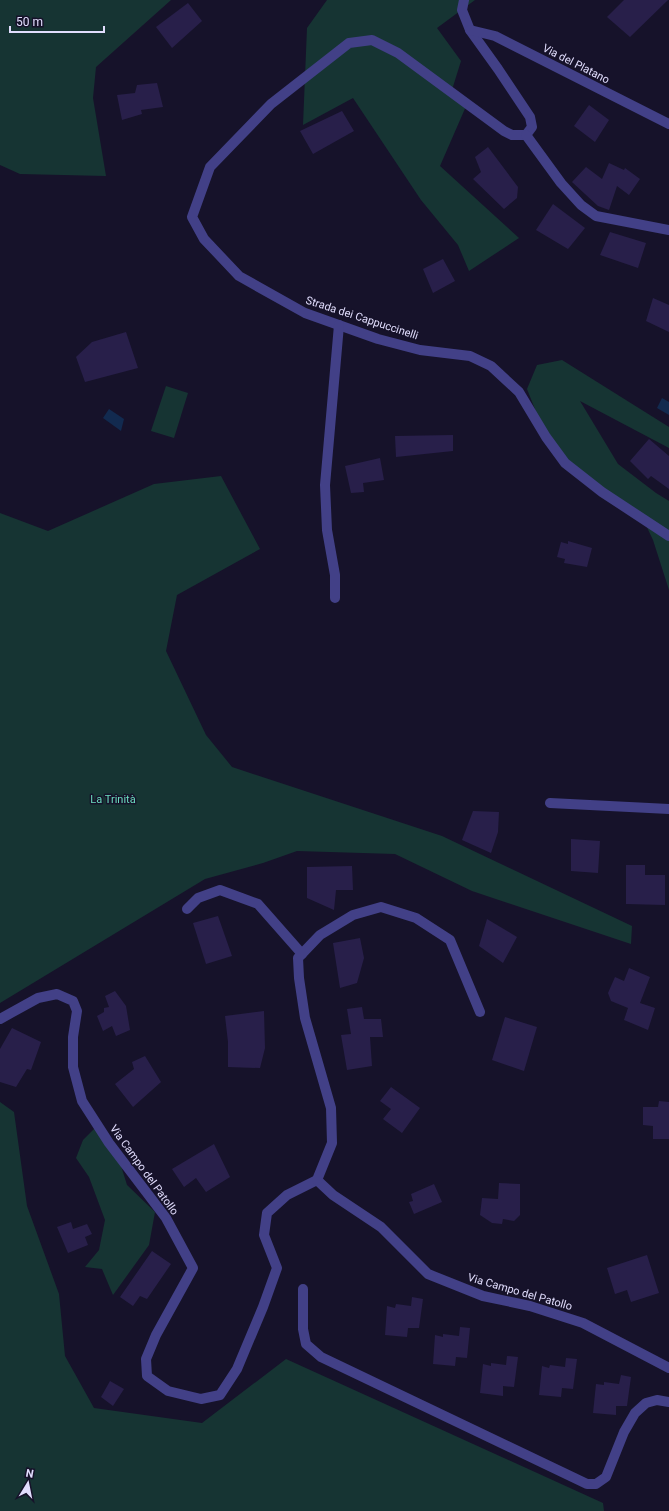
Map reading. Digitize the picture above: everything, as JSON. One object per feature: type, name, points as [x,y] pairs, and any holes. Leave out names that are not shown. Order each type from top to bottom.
[{"type":"street","points":[[464,0],[462,10],[470,30],[530,117],[532,127],[526,136],[561,183],[581,205],[596,216],[669,230]]},
{"type":"street","name":"Via del Platano","points":[[470,30],[495,36],[669,124]]},
{"type":"street","name":"Strada dei Cappuccinelli","points":[[526,136],[512,135],[504,131],[398,53],[372,40],[349,43],[271,104],[210,167],[192,217],[204,239],[239,276],[305,314],[378,339],[420,350],[470,356],[491,366],[520,392],[546,437],[565,462],[602,492],[669,536]]},
{"type":"street","points":[[335,598],[335,576],[327,530],[325,485],[339,325]]},
{"type":"street","points":[[550,803],[669,809]]},
{"type":"street","points":[[187,909],[198,898],[220,890],[258,904],[302,954]]},
{"type":"street","points":[[317,1180],[332,1143],[331,1108],[306,1018],[298,958],[320,935],[353,915],[382,907],[416,918],[450,940],[480,1012]]},
{"type":"street","name":"Via Campo del Patollo","points":[[0,1019],[38,998],[57,994],[73,1001],[77,1011],[73,1037],[73,1067],[82,1101],[109,1143],[166,1218],[193,1268],[156,1335],[146,1359],[147,1376],[168,1392],[201,1399],[220,1395],[237,1369],[263,1308],[277,1268],[264,1235],[267,1213],[287,1196],[317,1180],[333,1195],[381,1228],[428,1274],[483,1296],[530,1306],[583,1323],[669,1368]]},
{"type":"street","points":[[303,1289],[303,1329],[306,1344],[321,1357],[587,1484],[596,1484],[606,1477],[624,1432],[635,1413],[646,1403],[656,1400],[669,1402]]},
{"type":"green space","points":[[0,0],[171,0],[96,67],[93,98],[106,176],[20,174],[0,165]]},
{"type":"green space","points":[[327,0],[475,0],[437,28],[461,61],[451,93],[467,104],[440,166],[519,238],[469,271],[458,245],[421,200],[353,98],[303,125],[307,28]]},
{"type":"green space","points":[[562,360],[669,427],[669,448],[580,401],[618,464],[669,501],[669,590],[653,540],[643,519],[565,463],[546,437],[527,389],[537,365]]},
{"type":"green space","points":[[166,386],[188,393],[174,438],[151,431]]},
{"type":"green space","name":"La Trinità","points":[[221,476],[260,549],[177,595],[166,651],[206,735],[232,767],[442,836],[632,926],[631,944],[472,891],[395,854],[297,851],[263,863],[205,879],[0,1003],[0,513],[48,531],[154,484]]},
{"type":"green space","points":[[0,1102],[14,1112],[27,1206],[59,1294],[65,1356],[94,1408],[202,1423],[286,1359],[603,1503],[604,1511],[0,1511]]},
{"type":"green space","points":[[98,1125],[117,1153],[127,1185],[155,1212],[149,1245],[113,1295],[102,1269],[85,1267],[99,1250],[105,1220],[89,1177],[76,1158],[83,1140]]},
{"type":"water","points":[[662,398],[669,402],[669,415],[657,408]]},
{"type":"water","points":[[109,409],[124,419],[121,431],[103,418]]},
{"type":"building","points":[[624,0],[668,0],[630,37],[607,17]]},
{"type":"building","points":[[188,3],[202,21],[172,48],[156,27]]},
{"type":"building","points":[[157,83],[163,107],[141,110],[142,114],[122,120],[117,95],[135,93],[137,85]]},
{"type":"building","points":[[589,105],[609,120],[595,142],[574,126]]},
{"type":"building","points":[[342,111],[354,131],[313,154],[300,131]]},
{"type":"building","points":[[488,147],[518,187],[517,198],[504,209],[473,179],[481,172],[475,157]]},
{"type":"building","points":[[609,163],[624,170],[625,168],[640,179],[629,195],[617,186],[609,210],[598,206],[572,182],[586,167],[602,179]]},
{"type":"building","points":[[553,204],[585,228],[568,249],[536,230]]},
{"type":"building","points":[[610,232],[646,243],[638,268],[600,255]]},
{"type":"building","points":[[443,259],[455,281],[433,293],[423,269]]},
{"type":"building","points":[[653,298],[669,305],[669,332],[646,321]]},
{"type":"building","points":[[126,332],[138,368],[85,382],[76,357],[92,342]]},
{"type":"building","points":[[453,435],[453,451],[396,457],[395,436]]},
{"type":"building","points":[[649,439],[669,456],[669,489],[651,476],[648,479],[630,461]]},
{"type":"building","points":[[380,458],[384,480],[363,483],[364,492],[351,493],[345,466]]},
{"type":"building","points":[[568,541],[592,548],[587,567],[564,563],[565,559],[557,557],[561,542],[568,544]]},
{"type":"building","points":[[473,811],[499,812],[498,832],[491,853],[462,840]]},
{"type":"building","points":[[571,839],[600,841],[598,873],[571,871]]},
{"type":"building","points":[[626,865],[645,865],[645,875],[665,875],[665,905],[626,904]]},
{"type":"building","points":[[352,866],[353,890],[336,890],[334,910],[307,898],[307,867]]},
{"type":"building","points":[[218,916],[232,956],[206,964],[193,923]]},
{"type":"building","points":[[487,919],[517,937],[503,963],[479,946]]},
{"type":"building","points":[[360,938],[364,958],[357,983],[340,988],[333,943]]},
{"type":"building","points":[[629,968],[650,977],[640,1003],[655,1008],[648,1030],[624,1020],[628,1008],[611,1001],[608,993],[615,977],[624,981]]},
{"type":"building","points":[[115,991],[126,1006],[130,1030],[116,1036],[112,1026],[103,1031],[97,1016],[104,1012],[104,1008],[109,1007],[105,996]]},
{"type":"building","points":[[362,1007],[364,1019],[381,1019],[383,1037],[370,1037],[372,1066],[347,1070],[341,1035],[351,1034],[347,1009]]},
{"type":"building","points":[[264,1011],[265,1048],[260,1068],[228,1067],[228,1042],[225,1016]]},
{"type":"building","points":[[505,1017],[537,1027],[524,1071],[492,1060]]},
{"type":"building","points":[[12,1028],[41,1042],[31,1070],[27,1069],[16,1087],[0,1082],[0,1049]]},
{"type":"building","points":[[145,1056],[161,1082],[133,1107],[115,1084],[134,1069],[132,1062]]},
{"type":"building","points":[[391,1087],[420,1108],[402,1133],[383,1119],[391,1109],[380,1101]]},
{"type":"building","points":[[659,1101],[669,1102],[669,1139],[653,1139],[653,1126],[643,1125],[643,1107],[658,1107]]},
{"type":"building","points":[[214,1144],[230,1177],[206,1192],[196,1178],[184,1187],[172,1169]]},
{"type":"building","points":[[499,1183],[520,1184],[520,1215],[514,1221],[503,1219],[502,1224],[492,1223],[480,1215],[482,1198],[498,1199]]},
{"type":"building","points":[[434,1184],[442,1202],[414,1214],[409,1202],[413,1201],[411,1194]]},
{"type":"building","points":[[71,1222],[73,1229],[87,1224],[92,1234],[85,1237],[88,1245],[68,1253],[57,1227]]},
{"type":"building","points":[[152,1251],[171,1264],[147,1299],[140,1296],[133,1306],[120,1297]]},
{"type":"building","points":[[647,1255],[659,1293],[631,1302],[627,1290],[615,1294],[607,1268]]},
{"type":"building","points":[[412,1297],[423,1299],[419,1328],[408,1328],[407,1337],[385,1335],[387,1306],[395,1308],[396,1304],[411,1306]]},
{"type":"building","points":[[460,1327],[470,1328],[467,1358],[456,1357],[455,1366],[433,1364],[435,1335],[443,1337],[443,1334],[459,1336]]},
{"type":"building","points":[[507,1356],[518,1357],[514,1387],[503,1386],[503,1396],[480,1393],[483,1364],[491,1366],[491,1363],[506,1365]]},
{"type":"building","points":[[566,1358],[577,1359],[573,1389],[562,1388],[561,1397],[539,1395],[542,1366],[549,1368],[550,1365],[565,1367]]},
{"type":"building","points":[[621,1375],[631,1377],[627,1406],[616,1406],[616,1415],[593,1413],[596,1384],[604,1385],[604,1382],[619,1384]]},
{"type":"building","points":[[110,1381],[124,1389],[113,1406],[101,1397]]}]
